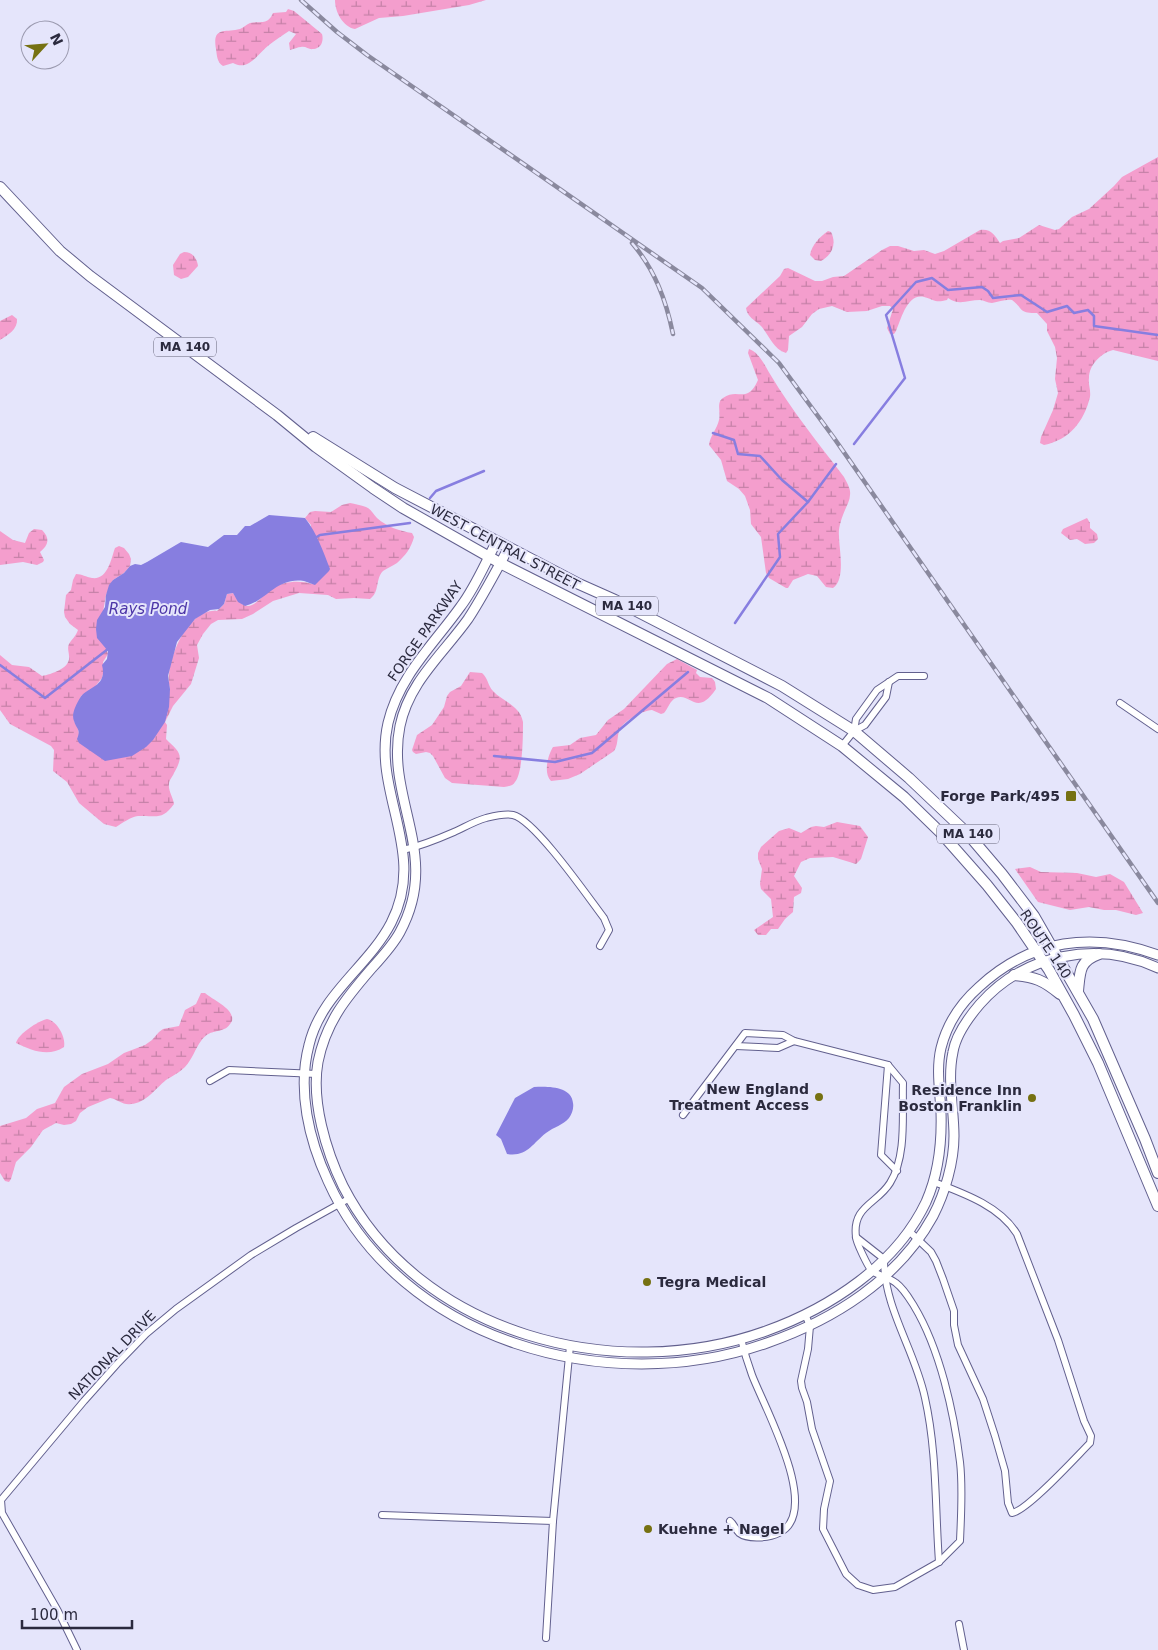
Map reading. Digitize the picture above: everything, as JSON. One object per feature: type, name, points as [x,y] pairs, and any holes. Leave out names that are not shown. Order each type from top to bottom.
[{"type":"main road","name":"WEST CENTRAL STREET","points":[[0,187],[60,251],[90,276],[372,488],[500,564],[768,698],[842,746]]},
{"type":"main road","name":"WEST CENTRAL STREET","points":[[280,417],[395,488],[579,584],[615,600],[765,677],[854,732]]},
{"type":"main road","name":"ROUTE 140","points":[[854,732],[909,778],[967,833],[1019,895],[1034,916],[1078,991],[1110,1056],[1146,1138],[1158,1173]]},
{"type":"main road","name":"ROUTE 140","points":[[842,746],[904,797],[942,834],[988,885],[1036,950],[1065,998],[1098,1063],[1158,1206]]},
{"type":"main road","points":[[1078,991],[1080,974],[1084,964],[1088,958],[1099,954]]},
{"type":"main road","points":[[1014,975],[1038,979],[1065,998]]},
{"type":"street","name":"FORGE PARKWAY","points":[[497,541],[465,601],[407,677],[395,700],[387,727],[384,754],[387,781],[401,833],[405,859],[403,886],[397,910],[377,945],[333,996],[318,1019],[309,1044],[305,1074],[305,1098],[316,1154],[340,1204],[376,1256],[417,1292],[440,1307],[463,1321],[524,1347],[568,1358],[618,1364],[698,1362],[744,1351],[810,1326],[849,1304],[884,1276],[910,1250],[933,1215],[945,1186],[951,1162],[954,1138],[951,1070],[955,1044],[960,1032],[975,1010],[993,990],[1014,975],[1043,961],[1078,954],[1129,957],[1158,968]]},
{"type":"street","name":"FORGE PARKWAY","points":[[509,547],[466,622],[425,672],[405,708],[398,734],[397,760],[415,847],[417,866],[414,892],[406,920],[394,943],[350,994],[334,1016],[323,1041],[317,1074],[316,1092],[324,1134],[336,1171],[350,1198],[362,1218],[385,1246],[411,1271],[439,1293],[474,1313],[511,1329],[570,1346],[602,1351],[641,1353],[681,1351],[742,1339],[772,1329],[805,1314],[845,1292],[872,1270],[903,1239],[924,1206],[934,1182],[940,1154],[939,1062],[941,1050],[948,1029],[958,1011],[975,990],[1007,965],[1036,950],[1052,946],[1086,942],[1113,943],[1140,948],[1158,955]]},
{"type":"street","points":[[854,732],[856,719],[877,690],[898,676],[924,676]]},
{"type":"street","points":[[842,746],[854,732],[865,725],[886,697],[889,682]]},
{"type":"street","points":[[1120,703],[1158,729]]},
{"type":"street","points":[[403,850],[451,833],[485,818],[513,814],[536,831],[604,918],[609,930],[600,946]]},
{"type":"street","points":[[682,1115],[745,1034],[783,1036],[794,1041],[888,1065],[903,1083],[901,1152],[897,1171],[889,1185],[860,1212],[856,1221],[856,1240],[872,1270],[895,1282],[916,1308],[944,1378],[960,1462],[960,1541],[939,1562],[895,1586],[873,1590],[858,1585],[846,1574],[823,1529],[824,1509],[830,1481],[812,1429],[808,1402],[802,1388],[801,1381],[808,1349],[810,1326],[805,1314]]},
{"type":"street","points":[[736,1046],[778,1048],[794,1041]]},
{"type":"street","points":[[888,1065],[881,1155],[897,1171]]},
{"type":"street","points":[[210,1081],[230,1070],[317,1074]]},
{"type":"street","points":[[909,1230],[931,1252],[943,1279],[954,1312],[954,1325],[958,1345],[983,1399],[1005,1471],[1008,1503],[1012,1513],[1015,1513],[1028,1504],[1090,1443],[1091,1436],[1084,1421],[1058,1340],[1012,1225],[973,1198],[934,1182]]},
{"type":"street","name":"NATIONAL DRIVE","points":[[77,1650],[58,1611],[2,1513],[1,1500],[84,1401],[146,1334],[176,1309],[251,1255],[350,1198]]},
{"type":"street","points":[[856,1236],[884,1259],[884,1276],[891,1305],[925,1396],[933,1441],[939,1562]]},
{"type":"street","points":[[730,1521],[738,1532],[746,1536],[771,1536],[780,1533],[789,1526],[794,1517],[795,1504],[789,1462],[752,1375],[742,1339]]},
{"type":"street","points":[[546,1638],[553,1521],[570,1346]]},
{"type":"street","points":[[382,1516],[553,1521]]},
{"type":"street","points":[[959,1624],[964,1650]]},
{"type":"green space","points":[[335,0],[486,0],[469,5],[379,18],[355,29],[351,28],[340,18]]},
{"type":"green space","points":[[288,9],[294,11],[322,34],[322,42],[318,48],[300,47],[290,50],[289,43],[296,34],[289,31],[269,45],[249,63],[239,65],[233,63],[223,66],[220,63],[215,42],[218,34],[240,29],[250,23],[264,22],[273,13],[286,12]]},
{"type":"green space","points":[[1158,157],[1158,361],[1113,350],[1100,357],[1091,369],[1089,380],[1090,397],[1084,414],[1068,434],[1053,443],[1044,445],[1040,443],[1058,393],[1055,379],[1057,358],[1055,347],[1047,331],[1047,324],[1037,313],[1022,310],[1012,300],[992,303],[980,300],[956,302],[948,298],[947,300],[937,301],[918,297],[909,303],[894,334],[890,334],[887,328],[893,309],[890,306],[882,306],[867,311],[847,312],[832,306],[819,309],[812,314],[802,327],[789,336],[786,353],[774,345],[761,326],[747,311],[746,308],[780,276],[784,269],[788,268],[815,281],[822,281],[844,276],[890,246],[898,246],[914,251],[924,250],[935,254],[944,251],[980,230],[989,231],[1000,243],[1019,238],[1039,225],[1055,230],[1059,229],[1072,217],[1089,209],[1122,177]]},
{"type":"green space","points":[[828,231],[831,232],[834,241],[831,252],[821,261],[815,260],[810,255],[814,244]]},
{"type":"green space","points":[[184,252],[194,256],[198,266],[188,277],[181,279],[174,275],[173,265],[180,254]]},
{"type":"green space","points":[[12,315],[17,319],[16,326],[0,340],[0,321]]},
{"type":"green space","points":[[749,349],[756,353],[787,401],[844,477],[849,488],[850,499],[839,530],[841,571],[837,584],[833,588],[826,587],[817,576],[808,574],[793,580],[788,588],[769,578],[766,573],[761,537],[751,524],[750,510],[745,496],[739,489],[727,481],[721,460],[709,445],[719,420],[721,400],[728,395],[750,392],[758,380],[748,353]]},
{"type":"green space","points":[[350,503],[368,508],[377,518],[389,526],[412,533],[414,537],[410,548],[397,563],[383,571],[375,593],[370,599],[336,599],[328,595],[299,593],[273,601],[242,619],[218,620],[211,624],[197,645],[199,658],[191,684],[173,706],[165,722],[167,725],[166,739],[177,750],[180,757],[169,783],[174,804],[166,813],[158,816],[138,816],[116,827],[104,824],[79,803],[67,782],[53,771],[54,750],[51,746],[10,724],[0,710],[0,655],[12,665],[29,667],[42,676],[64,667],[69,660],[68,646],[78,630],[65,617],[66,595],[71,590],[76,574],[92,578],[102,576],[108,568],[115,548],[119,546],[124,548],[129,554],[131,559],[130,566],[124,573],[113,580],[106,595],[103,612],[98,620],[108,654],[103,662],[102,678],[94,688],[81,696],[74,721],[79,734],[170,689],[171,665],[178,643],[184,633],[198,616],[207,612],[217,611],[224,604],[227,594],[233,593],[239,601],[248,606],[253,605],[273,588],[282,584],[297,582],[312,584],[311,525],[305,518],[310,512],[331,512],[342,505]]},
{"type":"green space","points":[[1087,518],[1090,528],[1097,534],[1098,539],[1094,543],[1085,544],[1077,539],[1070,540],[1061,533],[1063,529]]},
{"type":"green space","points":[[34,529],[42,530],[47,539],[47,544],[40,552],[44,560],[43,562],[37,565],[23,562],[0,565],[0,531],[13,540],[25,543],[29,533]]},
{"type":"green space","points":[[677,659],[697,670],[696,673],[700,677],[712,678],[716,689],[709,697],[699,703],[686,698],[676,698],[664,713],[661,714],[652,710],[638,714],[621,727],[614,751],[580,774],[568,779],[551,781],[547,769],[549,755],[553,747],[570,745],[580,738],[596,735],[608,720],[624,709],[667,664]]},
{"type":"green space","points":[[470,672],[482,673],[493,691],[515,708],[521,716],[523,722],[523,744],[520,771],[514,783],[510,786],[452,783],[445,778],[430,753],[416,754],[412,750],[417,735],[432,725],[444,707],[447,696],[450,692],[461,686]]},
{"type":"green space","points":[[837,822],[860,826],[868,837],[861,859],[856,864],[833,857],[810,858],[801,862],[794,876],[802,888],[801,893],[794,897],[793,912],[778,929],[771,929],[766,935],[758,935],[754,930],[773,917],[771,899],[761,889],[760,884],[762,869],[758,853],[761,847],[779,831],[789,828],[801,833],[811,827],[824,827]]},
{"type":"green space","points":[[1030,867],[1041,872],[1077,873],[1096,877],[1110,874],[1124,882],[1143,913],[1136,915],[1116,910],[1089,907],[1070,910],[1038,902],[1015,869]]},
{"type":"green space","points":[[201,993],[205,993],[227,1009],[232,1017],[228,1027],[212,1032],[204,1037],[185,1067],[141,1101],[128,1104],[110,1098],[88,1107],[71,1124],[56,1123],[43,1130],[31,1147],[16,1162],[9,1182],[5,1181],[0,1173],[0,1126],[26,1118],[37,1109],[55,1103],[64,1087],[82,1074],[108,1064],[124,1053],[145,1045],[163,1029],[179,1026],[185,1010],[196,1004]]},
{"type":"green space","points":[[47,1019],[51,1020],[60,1030],[64,1039],[64,1047],[52,1052],[40,1052],[16,1043],[20,1036],[29,1028]]},
{"type":"water","name":"Rays Pond","points":[[269,515],[305,518],[319,542],[330,569],[329,571],[315,585],[304,581],[286,583],[245,606],[238,602],[233,593],[227,594],[224,604],[219,609],[210,610],[195,619],[177,642],[168,676],[170,689],[169,707],[165,722],[146,747],[132,756],[105,761],[79,743],[77,739],[79,731],[73,718],[74,712],[83,694],[96,686],[102,678],[102,665],[107,659],[108,651],[97,638],[97,620],[105,607],[106,595],[109,585],[113,580],[124,573],[130,566],[135,564],[141,565],[181,542],[208,547],[224,535],[237,535],[245,526],[250,526]]},
{"type":"water","points":[[534,1087],[564,1090],[572,1097],[572,1113],[567,1120],[546,1133],[529,1149],[520,1154],[507,1154],[501,1139],[496,1135],[515,1098]]},
{"type":"waterway","points":[[854,444],[905,378],[886,315],[916,282],[932,278],[948,290],[982,287],[993,298],[1021,295],[1047,312],[1067,306],[1074,313],[1088,310],[1094,316],[1094,326],[1158,335]]},
{"type":"waterway","points":[[713,433],[734,440],[738,454],[760,456],[782,480],[808,502]]},
{"type":"waterway","points":[[735,623],[780,557],[778,534],[808,502],[836,464]]},
{"type":"waterway","points":[[430,498],[436,491],[484,471]]},
{"type":"waterway","points":[[315,538],[320,535],[410,523]]},
{"type":"waterway","points":[[0,665],[45,698],[108,649]]},
{"type":"waterway","points":[[494,756],[555,762],[592,753],[688,672]]},
{"type":"railway","points":[[301,0],[337,32],[367,55],[702,288],[779,363],[834,438],[1158,903]]},
{"type":"railway","points":[[632,243],[647,264],[658,286],[667,309],[673,334]]},
{"type":"place","name":"Forge Park/495","points":[[1071,796]]},
{"type":"place","name":"New England Treatment Access","points":[[819,1097]]},
{"type":"place","name":"Residence Inn Boston Franklin","points":[[1032,1098]]},
{"type":"place","name":"Tegra Medical","points":[[647,1282]]},
{"type":"place","name":"Kuehne + Nagel","points":[[648,1529]]}]
